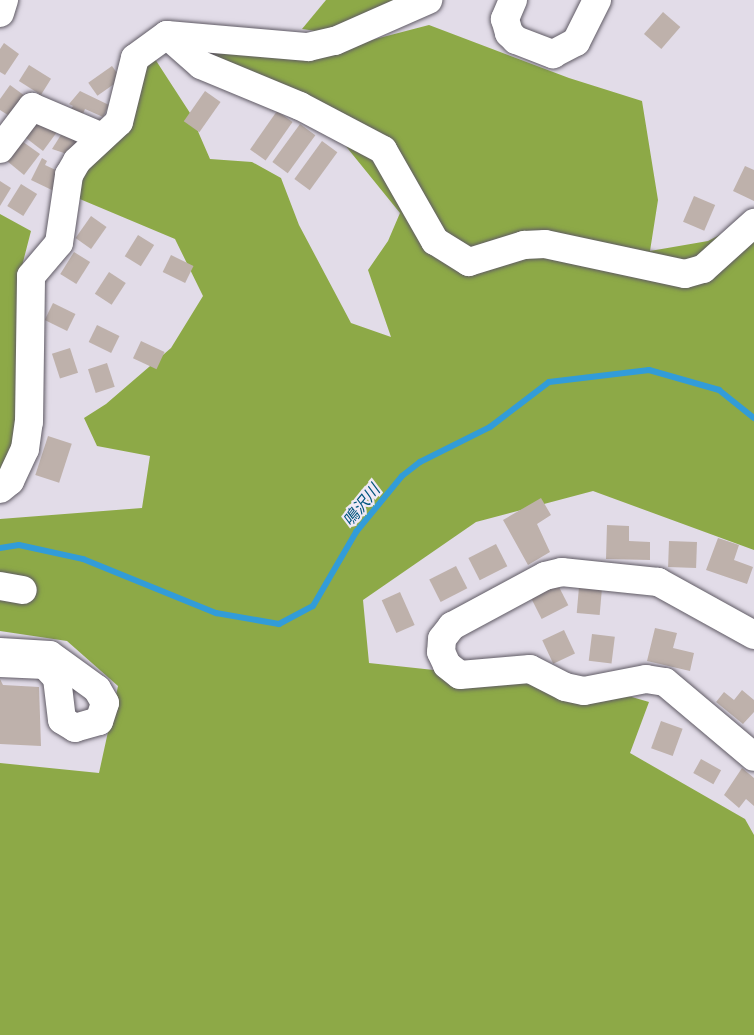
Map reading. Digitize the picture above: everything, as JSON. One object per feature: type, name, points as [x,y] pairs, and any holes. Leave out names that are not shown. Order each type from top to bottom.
[{"type":"street","points":[[0,13],[4,0]]},
{"type":"street","points":[[0,489],[10,481],[25,449],[29,422],[31,276],[59,243],[69,175],[77,161],[102,138],[123,112],[135,58],[167,35],[308,47],[335,42],[429,0]]},
{"type":"street","points":[[513,0],[505,19],[509,33],[516,40],[553,54],[576,42],[597,0]]},
{"type":"street","points":[[167,35],[201,65],[300,106],[383,150],[435,241],[469,262],[524,245],[545,244],[685,274],[703,269],[754,223]]},
{"type":"street","points":[[0,149],[32,107],[102,138]]},
{"type":"street","points":[[754,635],[658,582],[562,572],[545,576],[452,626],[442,639],[441,652],[447,665],[460,675],[530,669],[565,687],[584,691],[646,679],[664,682],[754,757]]},
{"type":"street","points":[[0,652],[50,655],[97,689],[105,703],[99,721],[75,728],[62,720],[57,678],[45,665],[0,663]]},
{"type":"green space","points":[[326,0],[399,0],[323,32],[302,29]]},
{"type":"green space","points":[[429,25],[569,78],[642,101],[658,200],[650,251],[708,241],[754,217],[754,550],[593,491],[476,522],[363,600],[369,663],[601,688],[649,702],[630,753],[745,819],[754,835],[754,1035],[0,1035],[0,763],[99,773],[118,686],[67,641],[0,631],[0,519],[142,508],[150,456],[97,446],[84,418],[106,404],[171,348],[203,296],[175,239],[75,197],[84,164],[139,69],[155,59],[190,113],[210,159],[252,162],[281,178],[299,225],[351,323],[391,337],[368,270],[388,241],[400,213],[340,139],[189,46],[333,50]]},
{"type":"green space","points":[[0,214],[31,231],[22,266],[14,444],[0,480]]},
{"type":"building","points":[[663,12],[680,27],[661,49],[644,34]]},
{"type":"building","points":[[4,43],[19,54],[5,75],[0,72],[0,49]]},
{"type":"building","points":[[29,65],[51,79],[41,95],[19,81]]},
{"type":"building","points":[[112,66],[121,79],[97,96],[88,83]]},
{"type":"building","points":[[10,85],[25,96],[11,117],[0,110],[0,99]]},
{"type":"building","points":[[80,91],[109,105],[103,117],[85,109],[82,116],[70,110],[73,106],[69,104]]},
{"type":"building","points":[[205,91],[221,102],[199,132],[184,121]]},
{"type":"building","points":[[277,111],[293,122],[266,160],[250,150]]},
{"type":"building","points":[[36,117],[57,132],[43,151],[26,138]]},
{"type":"building","points":[[300,124],[315,135],[288,173],[272,162]]},
{"type":"building","points":[[64,130],[80,139],[70,155],[52,149]]},
{"type":"building","points":[[19,139],[40,154],[24,175],[7,161]]},
{"type":"building","points":[[322,141],[337,152],[310,190],[294,179]]},
{"type":"building","points":[[42,158],[47,161],[45,165],[60,172],[56,192],[31,180]]},
{"type":"building","points":[[745,166],[754,170],[754,201],[733,191]]},
{"type":"building","points":[[0,181],[11,188],[0,206]]},
{"type":"building","points":[[21,184],[37,194],[23,216],[7,206]]},
{"type":"building","points":[[694,196],[715,205],[704,231],[683,222]]},
{"type":"building","points":[[91,216],[107,227],[91,249],[76,238]]},
{"type":"building","points":[[138,235],[154,245],[141,266],[125,256]]},
{"type":"building","points":[[74,252],[90,262],[76,284],[60,274]]},
{"type":"building","points":[[171,255],[193,266],[185,283],[163,272]]},
{"type":"building","points":[[109,272],[126,283],[112,305],[95,294]]},
{"type":"building","points":[[53,303],[75,314],[67,331],[45,320]]},
{"type":"building","points":[[97,325],[119,336],[111,353],[89,342]]},
{"type":"building","points":[[141,341],[165,352],[157,369],[133,358]]},
{"type":"building","points":[[70,348],[78,373],[60,379],[52,354]]},
{"type":"building","points":[[107,363],[115,387],[96,393],[88,369]]},
{"type":"building","points":[[48,436],[72,444],[59,483],[35,475]]},
{"type":"building","points":[[541,498],[551,515],[537,524],[550,552],[528,565],[503,520]]},
{"type":"building","points":[[607,525],[629,526],[629,541],[650,542],[650,560],[606,559]]},
{"type":"building","points":[[718,538],[739,545],[734,560],[753,567],[747,584],[706,570]]},
{"type":"building","points":[[669,541],[697,542],[696,568],[668,567]]},
{"type":"building","points":[[496,544],[507,566],[480,580],[468,558]]},
{"type":"building","points":[[456,566],[467,588],[441,602],[429,580]]},
{"type":"building","points":[[557,583],[568,605],[542,619],[530,597]]},
{"type":"building","points":[[579,587],[602,589],[600,615],[577,613]]},
{"type":"building","points":[[400,592],[415,625],[396,633],[382,600]]},
{"type":"building","points":[[655,628],[677,633],[673,648],[694,653],[690,671],[647,661]]},
{"type":"building","points":[[564,630],[575,654],[553,664],[542,640]]},
{"type":"building","points":[[592,634],[615,637],[612,664],[589,661]]},
{"type":"building","points":[[0,679],[3,685],[39,687],[41,746],[0,744]]},
{"type":"building","points":[[742,690],[754,700],[754,712],[743,724],[716,702],[724,692],[734,700]]},
{"type":"building","points":[[661,721],[683,729],[673,756],[651,748]]},
{"type":"building","points":[[701,759],[721,770],[713,784],[693,773]]},
{"type":"building","points":[[742,768],[754,778],[754,806],[746,799],[739,808],[724,795]]},
{"type":"waterway","name":"鳴沢川","points":[[0,548],[19,545],[83,559],[216,613],[279,624],[313,606],[356,532],[402,476],[420,462],[490,427],[549,382],[649,370],[719,390],[754,418]]}]
